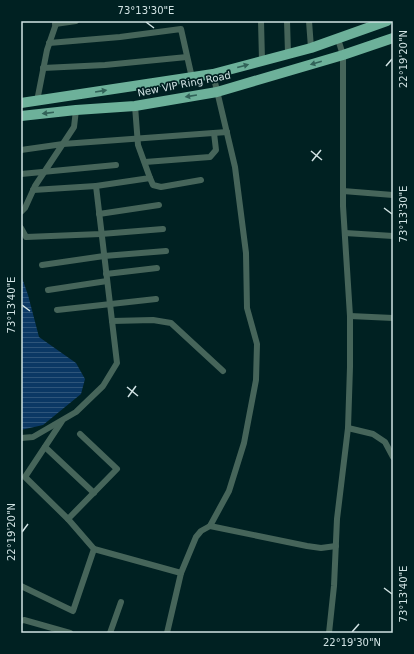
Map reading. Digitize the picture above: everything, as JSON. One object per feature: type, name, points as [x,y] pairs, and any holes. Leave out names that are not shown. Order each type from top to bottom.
[{"type":"main road","name":"New VIP Ring Road","points":[[21,103],[213,74],[311,48],[387,21]]},
{"type":"main road","name":"New VIP Ring Road","points":[[21,116],[135,106],[217,92],[343,55],[393,38]]},
{"type":"street","points":[[37,101],[49,43],[56,22],[76,21]]},
{"type":"street","points":[[180,21],[192,78]]},
{"type":"street","points":[[261,21],[262,60]]},
{"type":"street","points":[[286,21],[288,53]]},
{"type":"street","points":[[309,21],[311,48]]},
{"type":"street","points":[[49,43],[120,37],[181,29]]},
{"type":"street","points":[[329,633],[337,519],[348,428],[350,316],[343,191],[343,55],[338,39]]},
{"type":"street","points":[[43,68],[104,65],[187,57]]},
{"type":"street","points":[[167,633],[181,573],[196,537],[210,526],[229,491],[244,443],[256,380],[257,344],[247,308],[246,254],[235,167],[213,74]]},
{"type":"street","points":[[135,106],[138,145],[153,185],[161,187],[201,180]]},
{"type":"street","points":[[21,212],[25,208],[33,190],[44,172],[74,127],[76,110]]},
{"type":"street","points":[[21,150],[63,144],[227,132]]},
{"type":"street","points":[[144,162],[210,157],[216,150],[214,133]]},
{"type":"street","points":[[21,174],[116,165]]},
{"type":"street","points":[[33,190],[96,186],[150,178]]},
{"type":"street","points":[[21,438],[33,437],[76,412],[103,386],[117,363],[100,234],[96,186]]},
{"type":"street","points":[[343,191],[393,195]]},
{"type":"street","points":[[99,214],[159,205]]},
{"type":"street","points":[[21,228],[26,237],[100,234],[163,229]]},
{"type":"street","points":[[345,233],[393,236]]},
{"type":"street","points":[[42,265],[104,256],[166,252]]},
{"type":"street","points":[[106,274],[157,268]]},
{"type":"street","points":[[48,290],[107,281]]},
{"type":"street","points":[[57,310],[156,299]]},
{"type":"street","points":[[350,316],[393,318]]},
{"type":"street","points":[[112,321],[153,320],[170,323],[223,371]]},
{"type":"street","points":[[63,420],[25,477],[68,519],[94,549],[181,573]]},
{"type":"street","points":[[348,428],[373,434],[385,442],[393,457]]},
{"type":"street","points":[[68,519],[117,470],[80,434]]},
{"type":"street","points":[[45,447],[94,493]]},
{"type":"street","points":[[210,526],[307,546],[321,548],[336,546]]},
{"type":"street","points":[[21,586],[73,611],[94,549]]},
{"type":"street","points":[[110,633],[121,602]]},
{"type":"street","points":[[21,621],[24,620],[70,633]]},
{"type":"water","points":[[21,275],[39,337],[76,363],[85,379],[81,394],[43,425],[21,430]]}]
